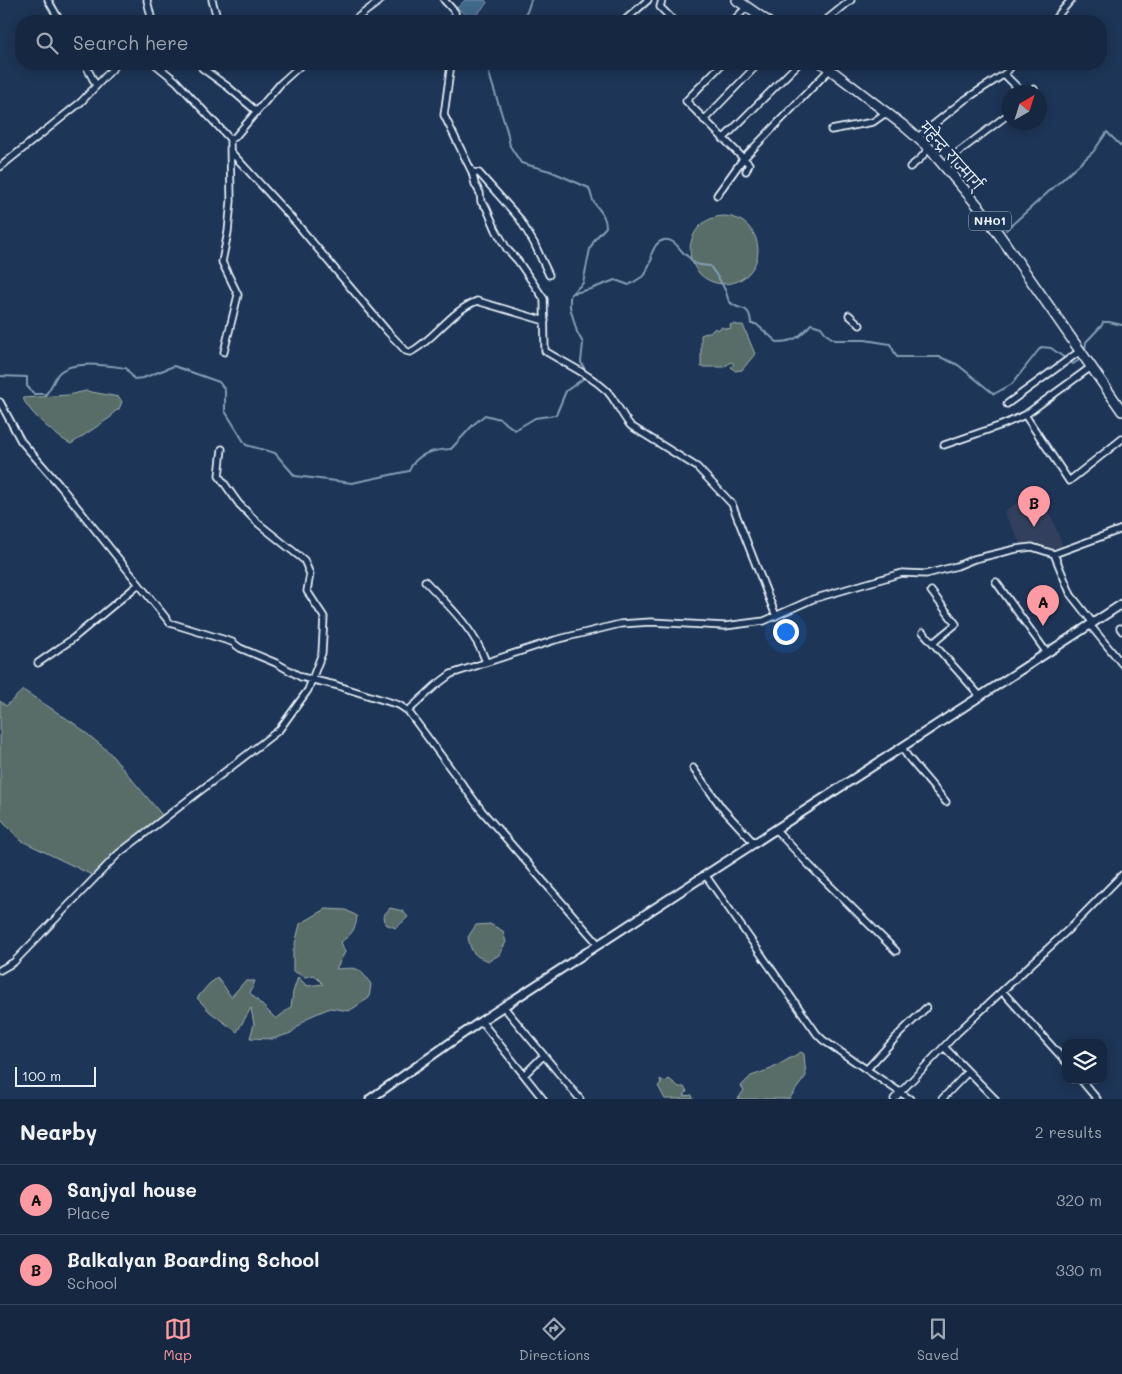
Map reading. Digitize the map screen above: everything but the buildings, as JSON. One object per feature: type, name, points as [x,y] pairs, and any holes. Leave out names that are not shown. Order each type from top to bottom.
[{"type":"highway","points":[[737,0],[757,15]]},
{"type":"highway","name":"महेन्द्र राज्मार्ग्","points":[[831,70],[887,112],[929,148],[984,213],[1122,411]]},
{"type":"street","points":[[48,0],[57,15]]},
{"type":"street","points":[[147,0],[151,15]]},
{"type":"street","points":[[212,0],[216,15]]},
{"type":"street","points":[[361,15],[380,0]]},
{"type":"street","points":[[444,0],[455,12],[455,15]]},
{"type":"street","points":[[631,15],[648,0]]},
{"type":"street","points":[[662,0],[660,6],[668,15]]},
{"type":"street","points":[[832,15],[851,0]]},
{"type":"street","points":[[1058,15],[1071,0]]},
{"type":"street","points":[[739,15],[747,7]]},
{"type":"street","points":[[88,70],[96,85]]},
{"type":"street","points":[[0,167],[81,102],[111,70]]},
{"type":"street","points":[[162,70],[176,81],[230,140],[231,201],[228,232],[222,262],[238,295],[224,352]]},
{"type":"street","points":[[205,70],[256,111]]},
{"type":"street","points":[[230,140],[235,137],[281,83],[295,70]]},
{"type":"street","points":[[450,70],[444,115],[472,172],[480,193],[481,202],[486,207],[496,230],[544,299],[545,351],[594,380],[617,403],[624,418],[631,426],[697,467],[732,504],[776,616]]},
{"type":"street","points":[[716,70],[686,101],[749,164],[746,171]]},
{"type":"street","points":[[704,120],[752,70]]},
{"type":"street","points":[[723,139],[792,70]]},
{"type":"street","points":[[717,195],[743,158],[822,70]]},
{"type":"street","points":[[918,137],[962,101],[1008,70]]},
{"type":"street","points":[[1006,73],[1007,77],[1015,85]]},
{"type":"street","points":[[831,130],[873,122],[887,112]]},
{"type":"street","points":[[945,168],[953,156],[1002,119]]},
{"type":"street","points":[[910,167],[920,160],[929,148]]},
{"type":"street","points":[[231,152],[297,224],[387,332],[406,351],[415,350],[449,319],[469,304],[477,301],[545,321]]},
{"type":"street","points":[[472,172],[479,174],[519,218],[550,275]]},
{"type":"street","points":[[849,315],[860,325]]},
{"type":"street","points":[[1007,404],[1080,351]]},
{"type":"street","points":[[944,445],[1002,426],[1025,415],[1091,367]]},
{"type":"street","points":[[0,402],[21,441],[61,487],[170,624],[232,642],[240,648],[276,663],[301,677],[335,685],[399,705],[408,711],[482,811],[599,945]]},
{"type":"street","points":[[1025,415],[1069,481],[1122,439]]},
{"type":"street","points":[[0,970],[14,962],[118,854],[279,730],[297,706],[312,681],[322,653],[324,617],[307,591],[310,574],[304,560],[259,524],[227,489],[219,476],[222,449]]},
{"type":"street","points":[[408,711],[451,674],[555,640],[620,624],[651,622],[725,626],[764,622],[812,599],[902,573],[926,574],[958,566],[974,559],[1016,549],[1032,547],[1054,554],[1122,529]]},
{"type":"street","points":[[1054,554],[1071,596],[1122,664]]},
{"type":"street","points":[[425,582],[459,617],[482,650],[486,662]]},
{"type":"street","points":[[996,582],[1048,653]]},
{"type":"street","points":[[38,663],[71,640],[139,584]]},
{"type":"street","points":[[931,591],[956,624],[933,643]]},
{"type":"street","points":[[370,1099],[503,1006],[706,876],[1122,604]]},
{"type":"street","points":[[923,632],[981,697]]},
{"type":"street","points":[[902,748],[946,802]]},
{"type":"street","points":[[693,768],[722,808],[755,844]]},
{"type":"street","points":[[776,830],[896,951]]},
{"type":"street","points":[[894,1099],[944,1047],[1070,928],[1122,875]]},
{"type":"street","points":[[706,876],[817,1034],[910,1099]]},
{"type":"street","points":[[1002,991],[1062,1058]]},
{"type":"street","points":[[503,1006],[580,1099]]},
{"type":"street","points":[[867,1069],[926,1008]]},
{"type":"street","points":[[481,1021],[542,1099]]},
{"type":"street","points":[[944,1047],[995,1099]]},
{"type":"street","points":[[524,1075],[544,1056]]},
{"type":"street","points":[[942,1099],[968,1072]]},
{"type":"street","points":[[1084,1084],[1097,1099]]},
{"type":"shaded area","points":[[465,0],[485,0],[487,3],[476,15],[466,15],[457,8]]},
{"type":"shaded area","points":[[1040,486],[1063,547],[1051,549],[1036,543],[1021,545],[1004,512]]},
{"type":"green space","points":[[724,216],[737,219],[748,226],[755,237],[758,250],[755,263],[748,274],[737,281],[724,284],[711,281],[700,274],[693,263],[690,250],[693,237],[700,226],[711,219]]},
{"type":"green space","points":[[730,325],[743,325],[755,354],[742,370],[735,371],[731,367],[734,364],[731,362],[724,367],[701,367],[701,335],[715,328],[717,330],[722,327],[726,329],[731,328]]},
{"type":"green space","points":[[86,391],[119,397],[122,402],[119,409],[111,417],[71,444],[44,424],[23,398],[68,395]]},
{"type":"green space","points":[[23,690],[75,724],[108,751],[162,815],[96,877],[20,840],[2,820],[0,821],[0,701],[6,706]]},
{"type":"green space","points":[[390,908],[403,911],[408,917],[396,928],[385,924],[384,915]]},
{"type":"green space","points":[[326,909],[346,910],[357,916],[353,931],[341,942],[345,952],[336,969],[353,968],[360,971],[371,984],[369,998],[349,1011],[330,1008],[309,1017],[291,1033],[273,1039],[250,1038],[254,1024],[251,1008],[237,1032],[210,1012],[197,998],[217,978],[231,997],[245,981],[255,981],[250,993],[276,1019],[291,1007],[298,977],[307,986],[323,984],[314,975],[305,977],[293,971],[293,952],[300,924]]},
{"type":"green space","points":[[490,924],[503,931],[506,942],[499,955],[489,961],[474,953],[470,947],[468,937],[476,925]]},
{"type":"green space","points":[[801,1052],[804,1054],[806,1076],[789,1099],[738,1099],[744,1090],[741,1086],[751,1076],[771,1069]]},
{"type":"green space","points":[[660,1079],[665,1082],[669,1079],[679,1087],[684,1087],[687,1091],[684,1096],[692,1095],[693,1099],[665,1099],[658,1086],[661,1083]]},
{"type":"waterway","points":[[524,15],[531,0]]},
{"type":"waterway","points":[[488,70],[510,146],[521,163],[550,171],[589,188],[593,201],[605,220],[606,227],[595,239],[590,249],[583,283],[571,294],[570,298],[570,307],[577,332],[583,343],[581,362],[586,372]]},
{"type":"waterway","points":[[1006,230],[1093,152],[1107,132],[1122,147]]},
{"type":"waterway","points":[[574,293],[615,280],[629,285],[645,275],[652,258],[651,255],[657,244],[668,240],[672,241],[691,261],[698,265],[710,266],[722,283],[729,301],[733,305],[746,310],[749,313],[751,324],[756,324],[777,342],[796,338],[811,324],[821,327],[827,335],[835,340],[865,340],[890,344],[897,357],[940,357],[958,365],[994,394],[1012,384],[1041,347],[1051,348],[1066,359]]},
{"type":"waterway","points":[[1085,350],[1086,342],[1103,322],[1122,325]]},
{"type":"waterway","points":[[1069,361],[1073,364],[1082,358]]},
{"type":"waterway","points":[[0,376],[27,377],[27,386],[34,394],[46,394],[58,374],[71,366],[90,365],[126,368],[134,379],[143,378],[174,366],[219,382],[225,390],[225,411],[246,445],[275,453],[295,476],[352,483],[409,471],[421,456],[438,450],[451,449],[485,415],[500,419],[515,430],[535,418],[556,415],[566,391],[587,376]]},
{"type":"place","name":"Balkalyan Boarding School","points":[[1034,527]]},
{"type":"place","name":"Sanjyal house","points":[[1043,626]]}]
